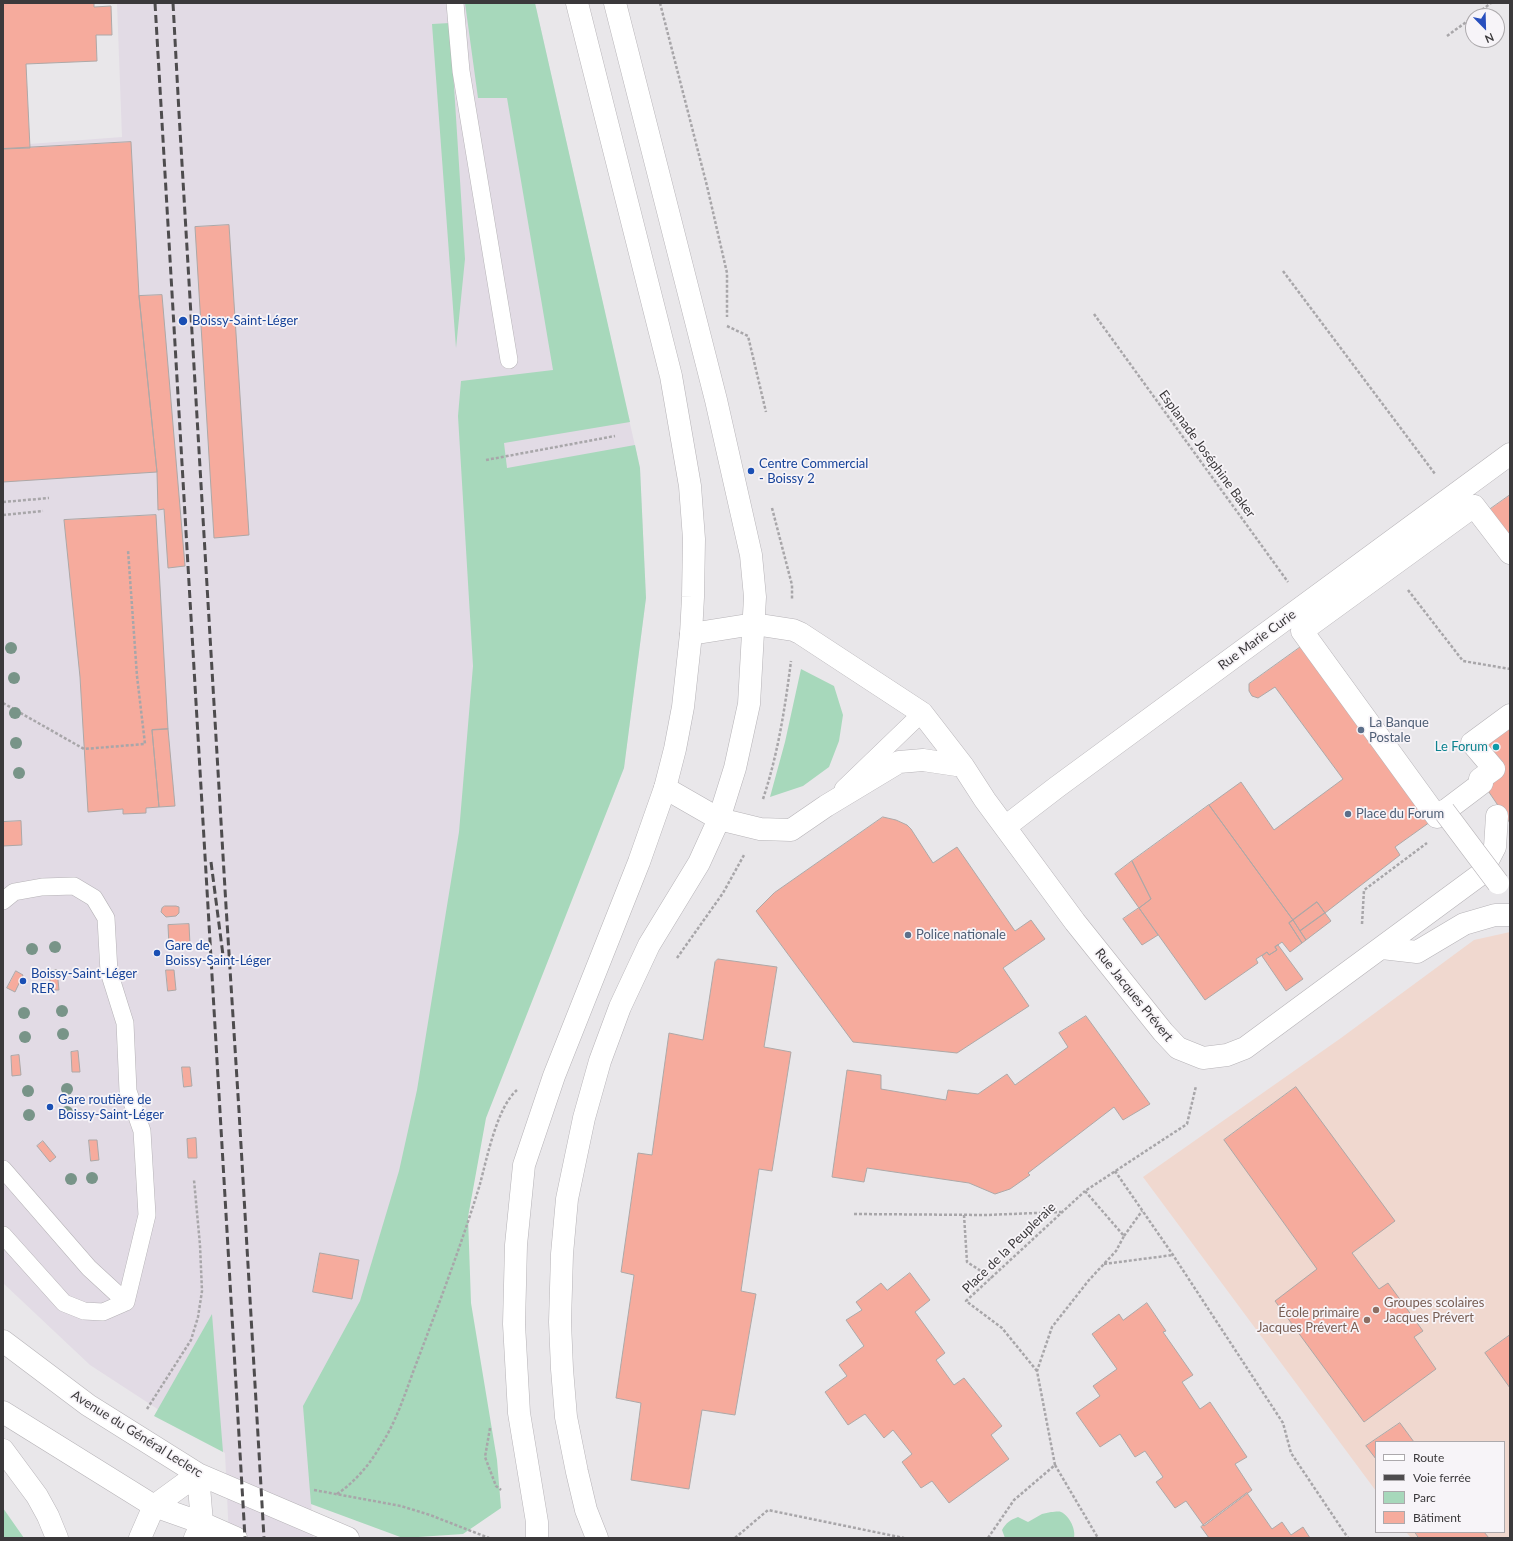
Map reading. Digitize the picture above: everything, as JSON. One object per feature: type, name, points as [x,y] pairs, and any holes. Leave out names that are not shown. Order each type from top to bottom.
[{"type":"street","points":[[537,1538],[537,1522],[519,1413],[514,1324],[516,1245],[524,1165],[554,1076],[639,862],[665,788],[675,749],[683,707],[691,634],[693,597],[694,539],[690,486],[675,395],[577,3]]},
{"type":"street","points":[[597,1538],[586,1510],[566,1417],[560,1322],[562,1254],[567,1199],[584,1118],[600,1061],[620,1007],[649,945],[699,863],[718,819],[735,768],[749,704],[755,597],[751,555],[716,400],[615,3]]},
{"type":"street","name":"Rue Marie Curie","points":[[1005,827],[1309,614],[1452,496],[1510,454]]},
{"type":"street","points":[[1498,883],[1442,813],[1309,614],[1474,506],[1510,553]]},
{"type":"street","points":[[1510,558],[1507,561],[1510,565]]},
{"type":"street","name":"Rue Jacques Prévert","points":[[691,634],[754,624],[793,630],[800,633],[922,713],[963,766],[1005,827],[1075,922],[1163,1032],[1178,1048],[1203,1058],[1227,1055],[1245,1048],[1481,874],[1495,847],[1497,816]]},
{"type":"street","points":[[1442,813],[1482,783],[1480,779],[1494,769],[1472,743],[1510,715]]},
{"type":"street","points":[[665,788],[718,819],[760,829],[791,830],[826,806],[899,762],[923,760],[963,766]]},
{"type":"street","points":[[1382,948],[1417,952],[1464,924],[1495,915],[1510,915]]},
{"type":"street","name":"Avenue du Général Leclerc","points":[[3,1340],[88,1406],[198,1474],[348,1538]]},
{"type":"street","points":[[3,1412],[154,1506],[199,1531],[236,1538]]},
{"type":"street","points":[[3,1450],[37,1496],[48,1516],[57,1538]]},
{"type":"street","points":[[140,1538],[154,1506],[198,1474]]},
{"type":"street","points":[[198,1474],[199,1531]]},
{"type":"lane","points":[[455,3],[461,71],[509,360]]},
{"type":"lane","points":[[826,806],[922,713]]},
{"type":"lane","points":[[3,901],[14,892],[42,887],[74,886],[94,898],[106,918],[109,972],[125,1023],[128,1091],[142,1131],[147,1215],[126,1302]]},
{"type":"lane","points":[[3,1169],[89,1268],[126,1302]]},
{"type":"lane","points":[[3,1235],[64,1303],[84,1311],[103,1312],[126,1302]]},
{"type":"path","points":[[1447,36],[1465,22]]},
{"type":"path","points":[[1283,271],[1452,496]]},
{"type":"path","name":"Esplanade Joséphine Baker","points":[[1094,314],[1309,614]]},
{"type":"path","points":[[727,326],[748,336],[766,412]]},
{"type":"path","points":[[486,460],[615,436]]},
{"type":"path","points":[[3,502],[49,498]]},
{"type":"path","points":[[3,515],[43,511]]},
{"type":"path","points":[[3,703],[84,749],[145,744],[137,676],[128,550]]},
{"type":"path","points":[[1406,588],[1463,661],[1510,669]]},
{"type":"path","points":[[1382,948],[1362,930],[1364,890],[1446,828],[1442,813]]},
{"type":"path","name":"Place de la Peupleraie","points":[[1098,1538],[1055,1465],[1037,1371],[1002,1328],[966,1301],[1085,1191],[1187,1124],[1203,1058]]},
{"type":"path","points":[[336,1494],[348,1486],[360,1473],[382,1444],[398,1411],[460,1248],[482,1178],[494,1130],[510,1095],[520,1087]]},
{"type":"path","points":[[1115,1171],[1173,1255],[1283,1423],[1291,1453],[1348,1538]]},
{"type":"path","points":[[144,1413],[191,1340],[198,1317],[202,1283],[194,1180]]},
{"type":"path","points":[[1085,1191],[1124,1236]]},
{"type":"path","name":"Place de la Peupleraie","points":[[1037,1371],[1052,1327],[1089,1280],[1116,1251],[1124,1236],[1142,1211]]},
{"type":"path","points":[[854,1214],[964,1215],[1062,1212]]},
{"type":"path","points":[[964,1215],[967,1262],[992,1278]]},
{"type":"path","points":[[1104,1264],[1173,1255]]},
{"type":"path","points":[[988,1538],[1014,1500],[1055,1465]]},
{"type":"path","points":[[308,1489],[401,1506],[430,1515],[489,1538]]},
{"type":"path","points":[[735,1538],[768,1510],[904,1538]]},
{"type":"shaded area","points":[[117,3],[535,3],[640,468],[646,598],[624,768],[578,882],[310,1480],[313,1538],[229,1538],[225,1453],[90,1365],[3,1283],[3,146],[122,137]]},
{"type":"shaded area","name":"Groupes scolaires Jacques Prévert","points":[[1510,932],[1510,1538],[1411,1538],[1407,1533],[1505,1533],[1505,1441],[1375,1441],[1375,1490],[1143,1177],[1341,1038],[1474,940]]},
{"type":"green space","points":[[465,3],[535,3],[630,422],[504,443],[507,468],[635,445],[640,468],[646,598],[624,768],[486,1118],[468,1217],[471,1303],[497,1460],[501,1508],[463,1534],[403,1538],[311,1504],[303,1406],[360,1301],[399,1171],[417,1090],[459,832],[473,666],[458,416],[461,381],[553,370],[507,98],[478,98]]},
{"type":"green space","points":[[450,23],[465,259],[456,348],[432,24]]},
{"type":"green space","points":[[801,669],[834,686],[843,715],[839,741],[829,767],[803,786],[770,797],[785,742]]},
{"type":"green space","points":[[212,1314],[223,1452],[154,1416]]},
{"type":"green space","points":[[3,1508],[24,1538],[3,1538]]},
{"type":"green space","points":[[1060,1512],[1070,1520],[1073,1527],[1074,1538],[1005,1538],[1002,1530],[1013,1519],[1018,1517],[1028,1522],[1042,1514]]},
{"type":"building","points":[[3,3],[94,3],[94,7],[111,6],[112,35],[96,35],[97,61],[26,64],[30,148],[3,149]]},
{"type":"building","points":[[131,142],[139,296],[157,472],[3,482],[3,149]]},
{"type":"building","points":[[229,225],[249,535],[214,538],[195,227]]},
{"type":"building","points":[[162,295],[185,566],[168,568],[164,509],[158,510],[157,472],[139,296]]},
{"type":"building","points":[[1510,495],[1510,553],[1482,515]]},
{"type":"building","points":[[156,515],[168,729],[152,730],[159,807],[146,808],[146,813],[123,814],[123,809],[88,812],[80,677],[64,520]]},
{"type":"building","points":[[1309,641],[1437,817],[1395,847],[1400,855],[1325,913],[1317,902],[1293,920],[1209,805],[1241,782],[1274,830],[1343,779],[1275,687],[1258,698],[1252,696],[1249,691],[1249,684]]},
{"type":"building","points":[[1510,715],[1510,823],[1480,779],[1494,769],[1472,743]]},
{"type":"building","points":[[168,729],[175,806],[159,807],[152,730]]},
{"type":"building","points":[[1209,805],[1293,920],[1289,923],[1302,943],[1290,952],[1282,942],[1275,947],[1277,950],[1269,955],[1267,952],[1256,959],[1258,963],[1205,1000],[1139,908],[1151,899],[1132,861]]},
{"type":"building","name":"Police nationale","points":[[883,817],[896,820],[907,825],[933,863],[957,847],[1015,931],[1031,920],[1045,939],[1003,968],[1029,1006],[957,1053],[853,1042],[756,911],[774,893]]},
{"type":"building","points":[[21,821],[22,845],[3,846],[3,822]]},
{"type":"building","points":[[1132,861],[1151,899],[1139,908],[1115,874]]},
{"type":"building","points":[[1317,902],[1325,913],[1300,931],[1293,920]]},
{"type":"building","points":[[165,906],[179,907],[179,913],[176,916],[166,917],[161,912],[162,908]]},
{"type":"building","points":[[1139,908],[1158,935],[1142,945],[1123,919]]},
{"type":"building","points":[[1325,913],[1331,921],[1306,940],[1300,931]]},
{"type":"building","points":[[1293,920],[1306,940],[1302,943],[1289,923]]},
{"type":"building","points":[[189,924],[190,945],[169,946],[168,925]]},
{"type":"building","points":[[1278,945],[1303,979],[1286,991],[1262,956],[1267,952],[1269,955],[1277,950],[1275,947]]},
{"type":"building","points":[[718,959],[777,967],[764,1047],[791,1052],[772,1171],[759,1169],[741,1291],[756,1294],[735,1415],[702,1410],[689,1489],[631,1480],[641,1403],[616,1398],[634,1275],[621,1272],[638,1153],[652,1155],[669,1033],[703,1040],[715,962]]},
{"type":"building","points":[[57,970],[59,990],[51,990],[49,971]]},
{"type":"building","points":[[166,970],[174,970],[176,990],[168,991]]},
{"type":"building","points":[[16,971],[23,975],[15,992],[7,988]]},
{"type":"building","points":[[1086,1016],[1150,1104],[1123,1120],[1114,1107],[1028,1173],[1030,1175],[1010,1189],[995,1194],[969,1183],[867,1168],[864,1182],[832,1177],[847,1070],[881,1075],[881,1089],[946,1100],[948,1090],[978,1094],[1007,1074],[1015,1085],[1068,1047],[1059,1033]]},
{"type":"building","points":[[78,1051],[80,1072],[72,1072],[71,1052]]},
{"type":"building","points":[[19,1055],[21,1075],[12,1076],[11,1056]]},
{"type":"building","points":[[182,1067],[190,1067],[192,1086],[184,1087]]},
{"type":"building","points":[[1296,1087],[1395,1221],[1352,1253],[1379,1289],[1388,1283],[1423,1331],[1414,1337],[1436,1369],[1364,1422],[1275,1301],[1317,1269],[1224,1140]]},
{"type":"building","points":[[196,1138],[197,1158],[188,1158],[187,1139]]},
{"type":"building","points":[[89,1140],[97,1140],[99,1160],[91,1161]]},
{"type":"building","points":[[43,1141],[56,1157],[50,1162],[37,1146]]},
{"type":"building","points":[[320,1253],[359,1260],[352,1299],[313,1292]]},
{"type":"building","points":[[910,1273],[930,1300],[915,1312],[945,1353],[936,1360],[954,1385],[964,1378],[1002,1426],[991,1435],[1009,1459],[949,1503],[932,1481],[921,1488],[902,1462],[912,1454],[893,1430],[884,1438],[865,1414],[848,1425],[825,1392],[847,1376],[839,1365],[864,1346],[846,1320],[862,1310],[856,1302],[881,1283],[887,1290]]},
{"type":"building","points":[[1147,1303],[1166,1331],[1163,1332],[1193,1375],[1182,1382],[1200,1409],[1210,1402],[1247,1457],[1235,1464],[1252,1490],[1204,1526],[1186,1501],[1175,1508],[1156,1482],[1163,1477],[1145,1451],[1135,1457],[1120,1434],[1100,1447],[1076,1413],[1100,1396],[1093,1386],[1117,1369],[1092,1334],[1119,1314],[1123,1320]]},
{"type":"building","points":[[1510,1335],[1510,1388],[1485,1353]]},
{"type":"building","points":[[1400,1423],[1413,1441],[1375,1441],[1375,1458],[1366,1446]]},
{"type":"building","points":[[1247,1493],[1272,1529],[1282,1522],[1291,1535],[1303,1527],[1310,1538],[1209,1538],[1201,1527]]},
{"type":"building","points":[[1416,1533],[1485,1533],[1489,1538],[1419,1538]]},
{"type":"railway","points":[[155,3],[245,1538]]},
{"type":"railway","points":[[173,3],[264,1538]]},
{"type":"railway","points":[[211,862],[224,963]]},
{"type":"place","name":"Boissy-Saint-Léger","points":[[183,321]]},
{"type":"place","name":"Centre Commercial - Boissy 2","points":[[751,471]]},
{"type":"place","name":"La Banque Postale","points":[[1361,730]]},
{"type":"place","name":"Le Forum","points":[[1496,747]]},
{"type":"place","name":"Place du Forum","points":[[1348,814]]},
{"type":"place","name":"Police nationale","points":[[908,935]]},
{"type":"place","name":"Gare de Boissy-Saint-Léger","points":[[157,953]]},
{"type":"place","name":"Boissy-Saint-Léger RER","points":[[23,981]]},
{"type":"place","name":"Gare routière de Boissy-Saint-Léger","points":[[50,1107]]},
{"type":"place","name":"Groupes scolaires Jacques Prévert","points":[[1376,1310]]},
{"type":"place","name":"École primaire Jacques Prévert A","points":[[1367,1320]]}]
